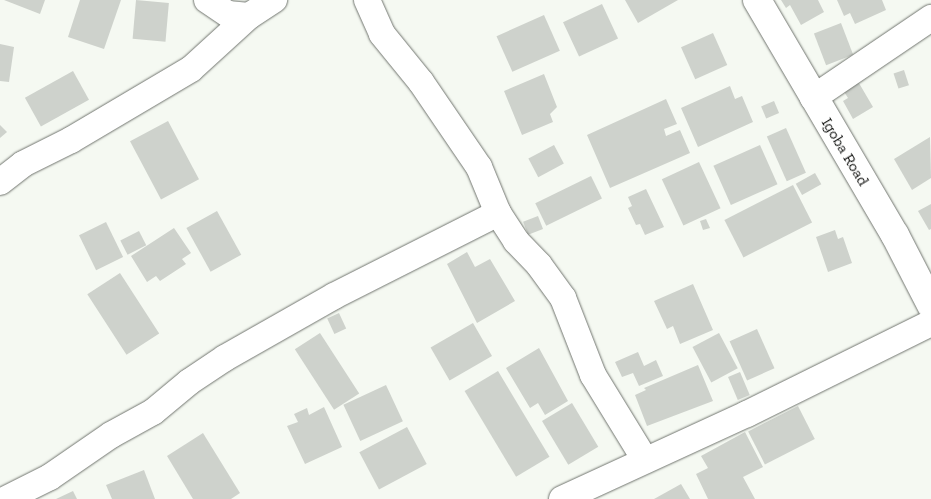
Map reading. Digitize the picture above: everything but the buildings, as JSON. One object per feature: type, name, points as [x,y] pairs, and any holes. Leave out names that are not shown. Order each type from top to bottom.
[{"type":"street","points":[[207,0],[228,14],[249,16]]},
{"type":"street","points":[[0,182],[23,164],[71,140],[191,69],[249,16],[274,0]]},
{"type":"street","points":[[367,0],[382,34],[422,82],[479,167],[498,213],[516,241],[540,265],[563,298],[593,375],[645,460]]},
{"type":"street","name":"Igoba Road","points":[[757,0],[894,235],[931,305]]},
{"type":"street","points":[[813,98],[931,18]]},
{"type":"street","points":[[6,499],[50,477],[111,435],[153,412],[189,382],[225,358],[334,296],[498,213]]},
{"type":"street","points":[[562,499],[931,323]]}]
